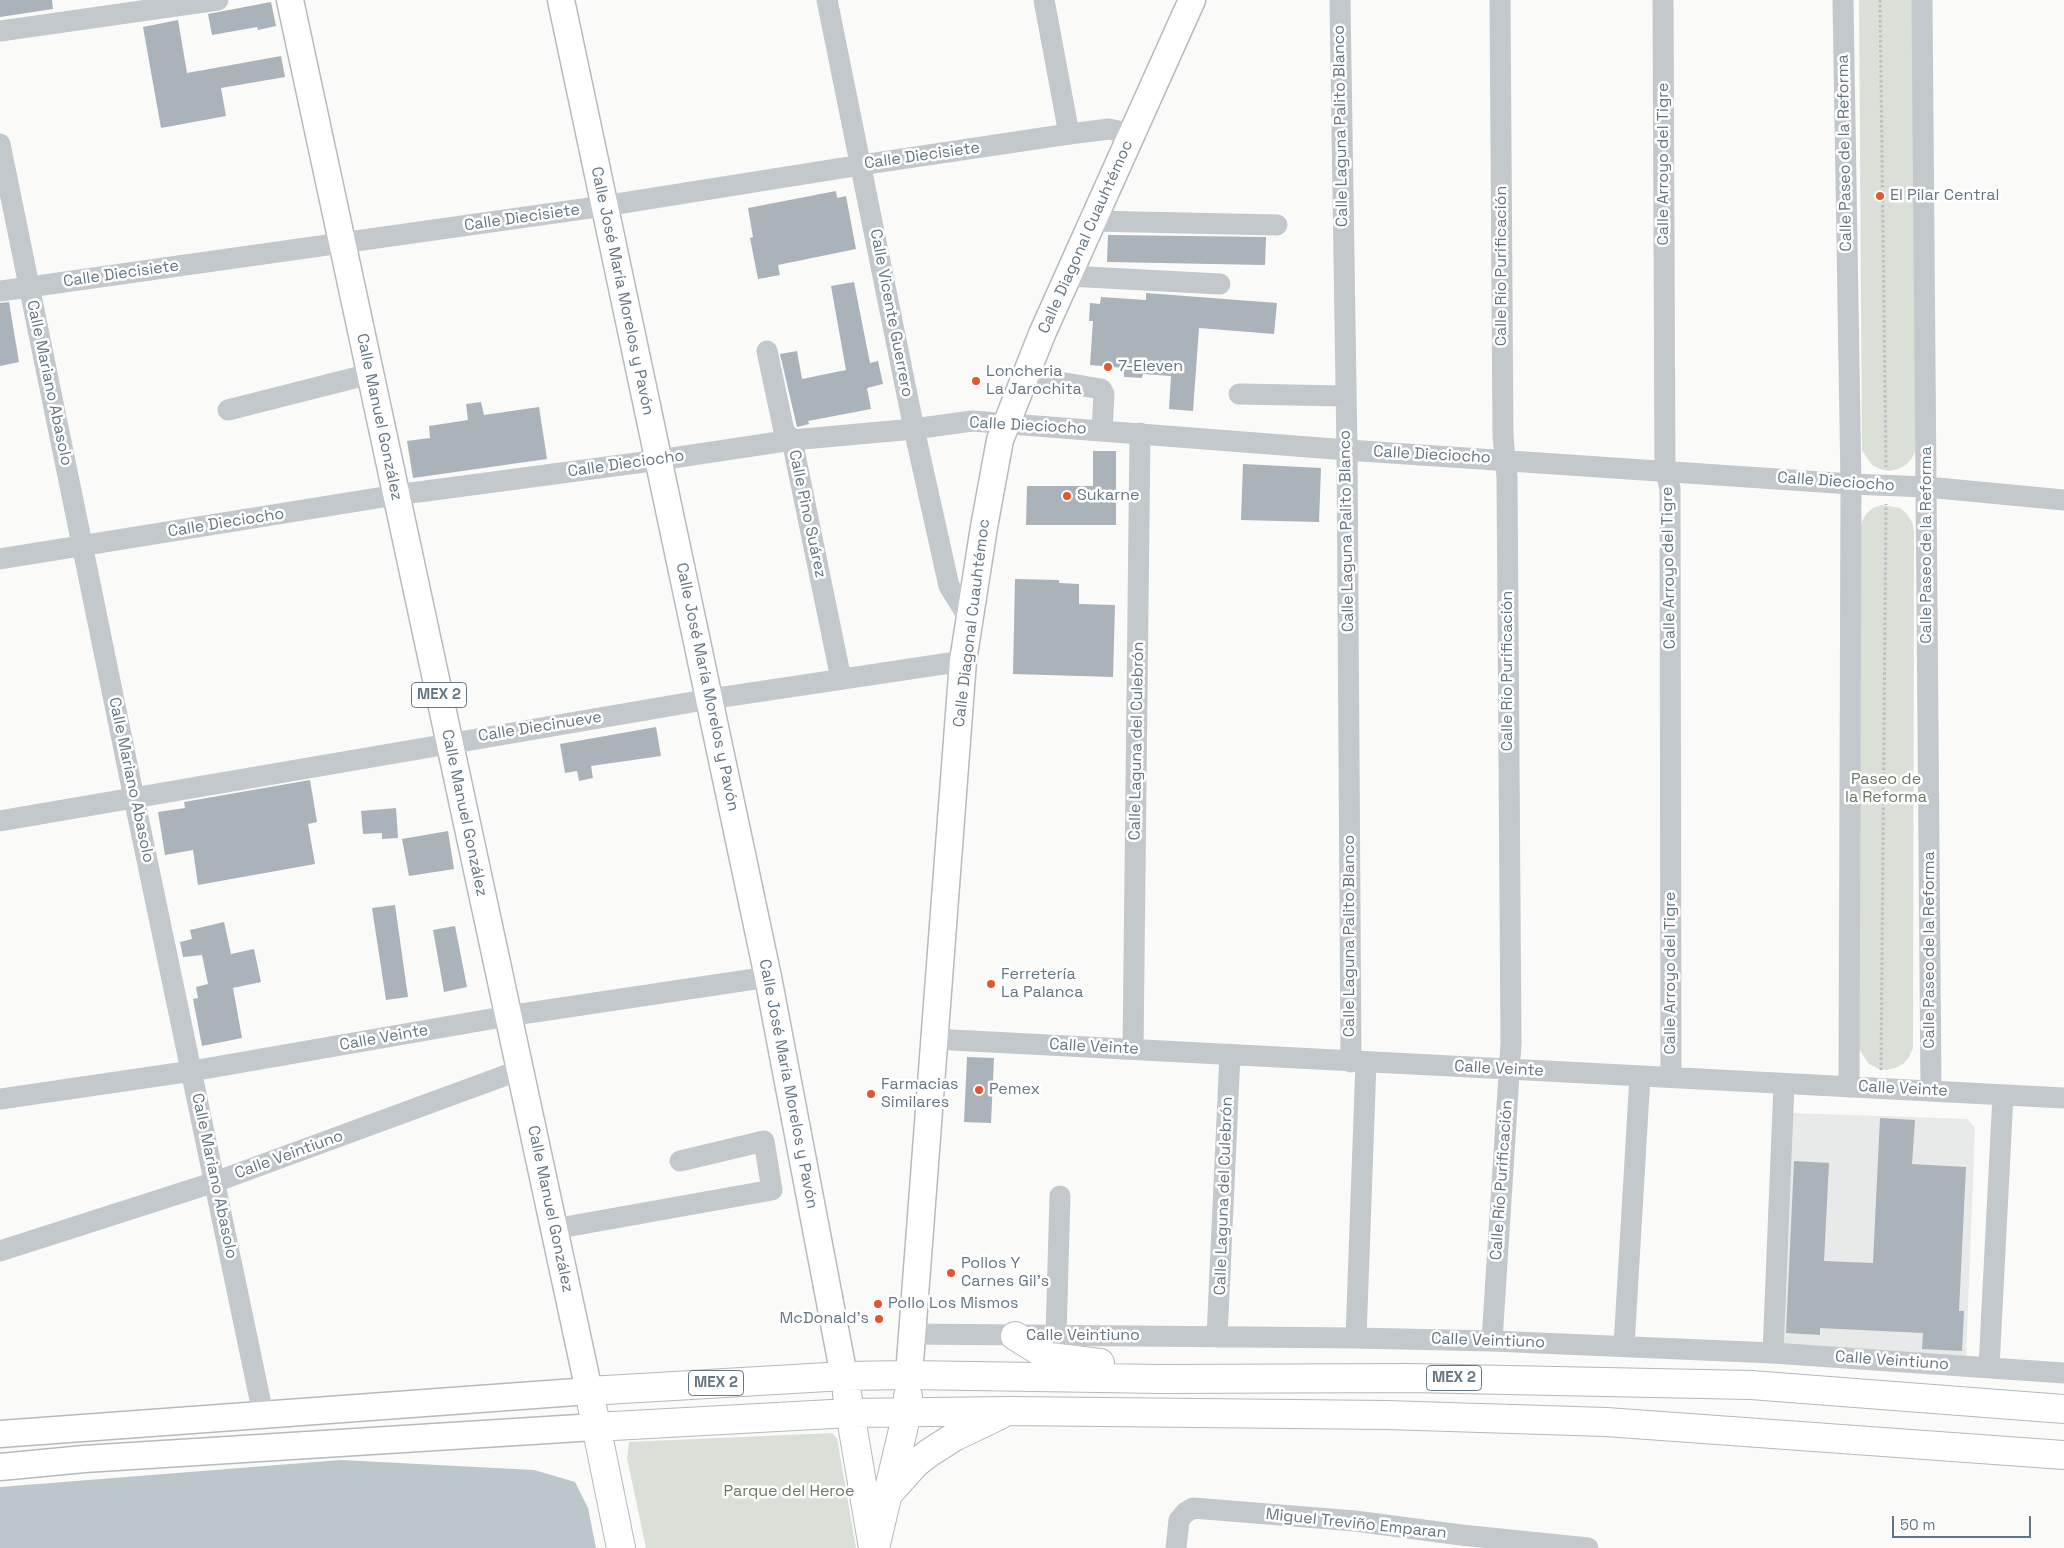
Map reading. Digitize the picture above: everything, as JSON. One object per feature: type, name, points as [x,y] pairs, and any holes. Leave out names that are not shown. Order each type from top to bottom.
[{"type":"highway","points":[[1015,1336],[1049,1357],[1128,1366],[1161,1380]]},
{"type":"highway","name":"MEX 2","points":[[621,1548],[589,1391],[844,1376],[909,1375],[1161,1380],[1410,1378],[1741,1384],[2064,1409]]},
{"type":"highway","points":[[874,1548],[907,1413],[909,1375]]},
{"type":"highway","points":[[844,1376],[874,1548]]},
{"type":"highway","name":"MEX 2","points":[[595,1427],[850,1413],[1009,1411],[1386,1416],[1606,1422],[2064,1455]]},
{"type":"highway","points":[[888,1494],[916,1463],[929,1453],[954,1437],[1009,1411]]},
{"type":"main road","name":"Calle Manuel González","points":[[290,0],[589,1391]]},
{"type":"main road","name":"Calle José María Morelos y Pavón","points":[[561,0],[768,977],[844,1376]]},
{"type":"main road","name":"Calle Diagonal Cuauhtémoc","points":[[909,1375],[963,661],[1000,440],[1024,376],[1192,0]]},
{"type":"main road","points":[[0,1434],[589,1391]]},
{"type":"main road","points":[[0,1467],[84,1459],[595,1427]]},
{"type":"street","points":[[0,32],[218,0]]},
{"type":"street","name":"Calle Vicente Guerrero","points":[[827,0],[914,429],[949,586],[970,620]]},
{"type":"street","points":[[1044,0],[1069,134]]},
{"type":"street","name":"Calle Laguna Palito Blanco","points":[[1340,0],[1345,396],[1359,1062],[1356,1338]]},
{"type":"street","name":"Calle Río Purificación","points":[[1492,1341],[1511,1043],[1507,477],[1503,437],[1500,0]]},
{"type":"street","name":"Calle Arroyo del Tigre","points":[[1663,0],[1665,470],[1670,488],[1671,1077]]},
{"type":"street","name":"Calle Paseo de la Reforma","points":[[1843,0],[1850,484],[1849,1087]]},
{"type":"street","name":"Calle Paseo de la Reforma","points":[[1922,0],[1931,1090]]},
{"type":"street","name":"Calle Diecisiete","points":[[0,291],[604,206],[1069,134],[1109,129],[1132,134]]},
{"type":"street","name":"Calle Mariano Abasolo","points":[[0,144],[134,798],[264,1414]]},
{"type":"street","points":[[1093,221],[1277,225]]},
{"type":"street","points":[[1068,276],[1220,284]]},
{"type":"street","name":"Calle Pino Suárez","points":[[767,351],[784,431],[792,440],[841,679]]},
{"type":"street","points":[[228,410],[370,374]]},
{"type":"street","points":[[1024,376],[1101,389],[1104,394],[1102,430]]},
{"type":"street","points":[[1239,394],[1345,396]]},
{"type":"street","name":"Calle Dieciocho","points":[[0,559],[396,495],[659,460],[792,440],[914,429],[972,421],[1347,450],[1927,488],[2064,500]]},
{"type":"street","name":"Calle Laguna del Culebrón","points":[[1134,1049],[1140,433]]},
{"type":"street","name":"Calle Diecinueve","points":[[0,821],[710,698],[963,661]]},
{"type":"street","name":"Calle Veinte","points":[[0,1099],[192,1071],[508,1016],[768,977]]},
{"type":"street","name":"Calle Veinte","points":[[933,1039],[2064,1098]]},
{"type":"street","name":"Calle Laguna del Culebrón","points":[[1217,1337],[1230,1054]]},
{"type":"street","name":"Calle Veintiuno","points":[[0,1251],[215,1182],[520,1070]]},
{"type":"street","points":[[1624,1346],[1640,1076]]},
{"type":"street","points":[[1773,1353],[1784,1084]]},
{"type":"street","points":[[1989,1367],[2003,1095]]},
{"type":"street","points":[[554,1229],[772,1190],[764,1141],[680,1162]]},
{"type":"street","points":[[1056,1336],[1060,1196]]},
{"type":"street","name":"Calle Veintiuno","points":[[911,1334],[1492,1341],[1773,1353],[2064,1372]]},
{"type":"street","name":"Miguel Treviño Emparan","points":[[1176,1548],[1179,1520],[1193,1508],[1355,1520],[1461,1535],[1588,1548]]},
{"type":"path","points":[[1880,0],[1886,486],[1881,1088]]},
{"type":"shaded area","points":[[1791,1113],[1967,1119],[1975,1128],[1966,1356],[1781,1346]]},
{"type":"shaded area","points":[[341,1460],[534,1470],[575,1482],[588,1508],[596,1548],[0,1548],[0,1487]]},
{"type":"green space","points":[[1859,0],[1913,0],[1916,450],[1906,465],[1889,471],[1872,465],[1862,450]]},
{"type":"green space","name":"Paseo de la Reforma","points":[[1882,505],[1900,508],[1912,522],[1914,531],[1913,1048],[1903,1064],[1886,1070],[1869,1064],[1859,1049],[1860,531],[1866,514],[1873,508]]},
{"type":"green space","name":"Parque del Heroe","points":[[832,1433],[837,1438],[856,1548],[646,1548],[627,1458],[629,1442]]},
{"type":"building","points":[[0,0],[52,0],[53,9],[0,17]]},
{"type":"building","points":[[271,2],[276,26],[258,30],[257,27],[212,35],[208,14]]},
{"type":"building","points":[[178,20],[187,73],[281,56],[285,77],[221,88],[226,116],[161,128],[143,27]]},
{"type":"building","points":[[836,191],[837,198],[846,196],[856,249],[778,265],[780,275],[758,279],[750,238],[753,237],[748,208]]},
{"type":"building","points":[[1108,235],[1266,237],[1265,265],[1107,262]]},
{"type":"building","points":[[854,282],[870,363],[878,361],[883,384],[867,388],[871,409],[808,421],[809,424],[797,427],[780,354],[797,351],[802,379],[846,370],[831,286]]},
{"type":"building","points":[[1146,293],[1277,303],[1274,334],[1199,328],[1193,411],[1169,409],[1171,376],[1143,374],[1142,378],[1124,377],[1124,368],[1090,365],[1093,321],[1089,321],[1090,303],[1100,304],[1101,297],[1146,300]]},
{"type":"building","points":[[9,302],[19,362],[0,366],[0,303]]},
{"type":"building","points":[[481,402],[484,415],[539,407],[547,459],[413,478],[407,441],[430,438],[429,426],[468,420],[466,404]]},
{"type":"building","points":[[1093,451],[1116,451],[1116,525],[1026,525],[1027,486],[1093,486]]},
{"type":"building","points":[[1243,464],[1321,468],[1319,522],[1241,520]]},
{"type":"building","points":[[1015,579],[1059,580],[1059,583],[1079,584],[1079,604],[1115,605],[1113,677],[1013,674]]},
{"type":"building","points":[[656,727],[661,756],[591,766],[593,778],[579,781],[577,771],[565,773],[560,744]]},
{"type":"building","points":[[310,780],[317,822],[308,824],[315,864],[198,885],[193,850],[165,855],[158,812],[185,808],[184,802]]},
{"type":"building","points":[[396,808],[398,838],[382,839],[382,833],[363,834],[361,811]]},
{"type":"building","points":[[448,831],[454,869],[409,876],[402,839]]},
{"type":"building","points":[[395,905],[408,997],[386,1000],[372,908]]},
{"type":"building","points":[[224,922],[231,954],[254,949],[261,982],[233,988],[242,1038],[202,1046],[193,999],[198,998],[196,987],[208,984],[202,955],[183,957],[180,942],[192,939],[190,930]]},
{"type":"building","points":[[455,926],[467,987],[444,992],[433,930]]},
{"type":"building","name":"Pemex","points":[[967,1057],[994,1058],[991,1123],[964,1122]]},
{"type":"building","points":[[1880,1118],[1915,1120],[1912,1164],[1966,1167],[1959,1311],[1964,1311],[1962,1351],[1922,1349],[1923,1333],[1820,1328],[1820,1335],[1786,1333],[1794,1161],[1829,1163],[1824,1261],[1873,1263]]},
{"type":"place","name":"El Pilar Central","points":[[1880,196]]},
{"type":"place","name":"7-Eleven","points":[[1108,367]]},
{"type":"place","name":"Loncheria La Jarochita","points":[[976,381]]},
{"type":"place","name":"Sukarne","points":[[1067,496]]},
{"type":"place","name":"Ferretería La Palanca","points":[[991,984]]},
{"type":"place","name":"Pemex","points":[[979,1090]]},
{"type":"place","name":"Farmacias Similares","points":[[871,1094]]},
{"type":"place","name":"Pollos Y Carnes Gil's","points":[[951,1273]]},
{"type":"place","name":"Pollo Los Mismos","points":[[878,1304]]},
{"type":"place","name":"McDonald's","points":[[879,1319]]}]
